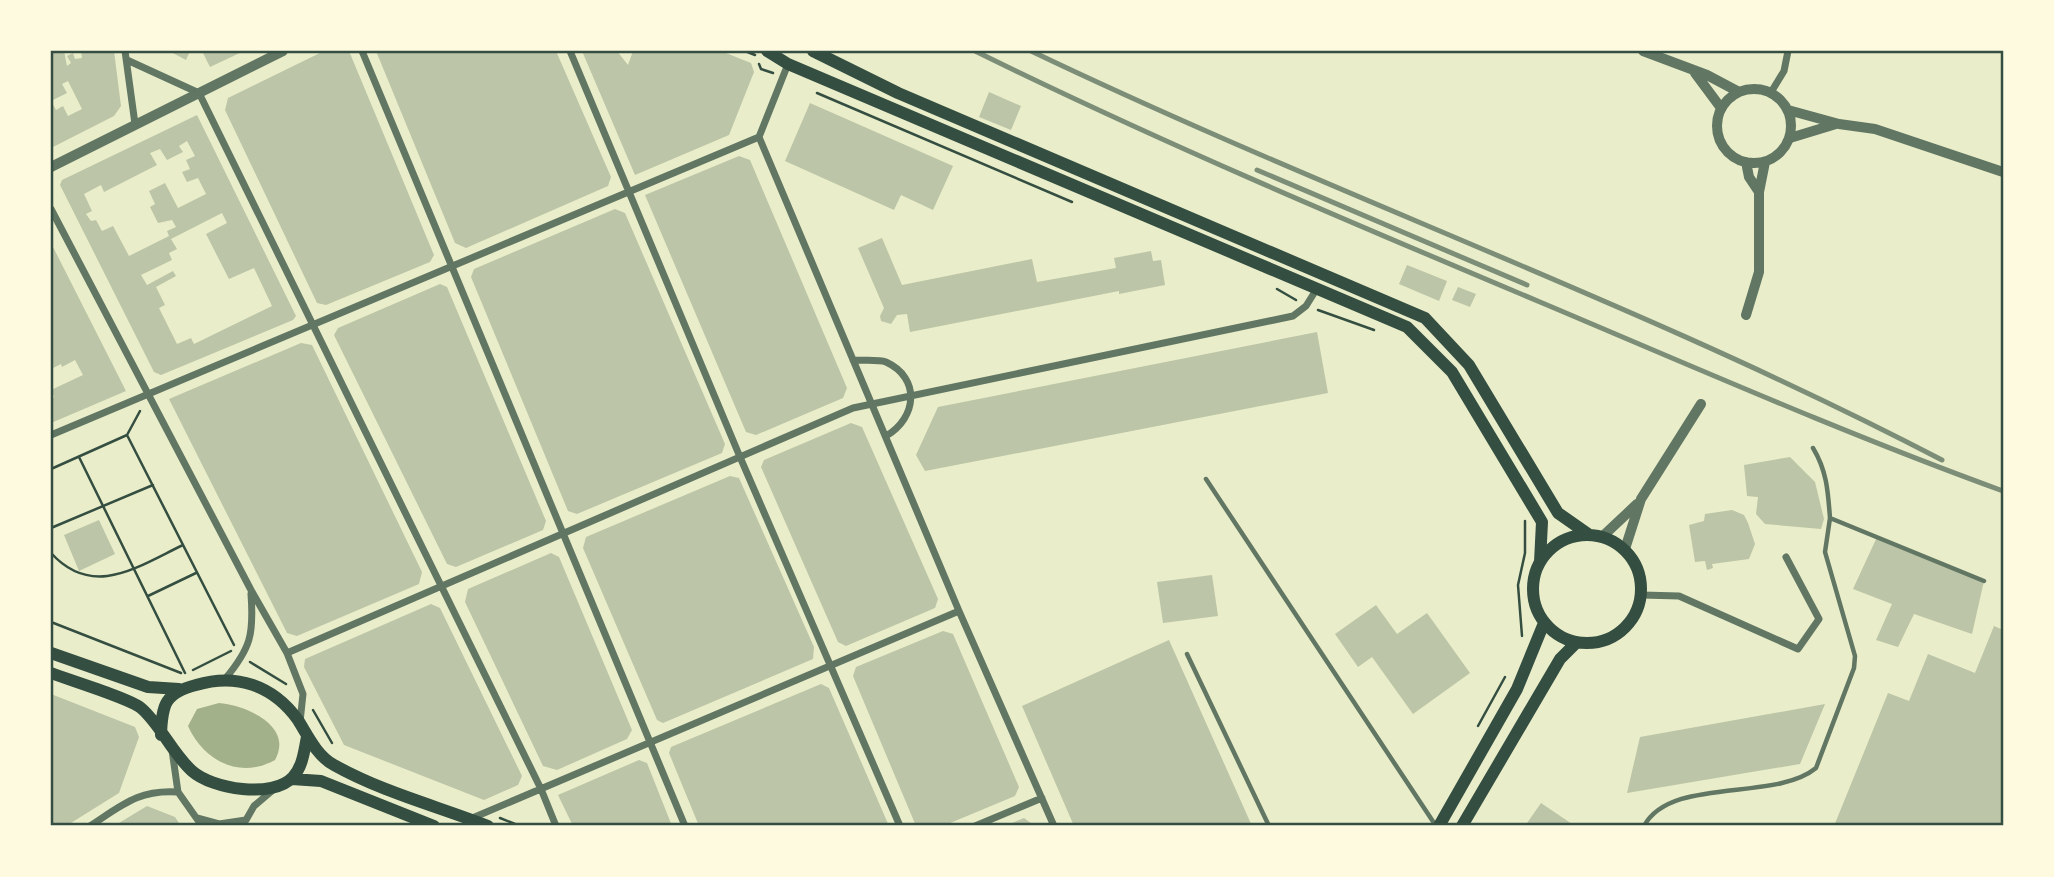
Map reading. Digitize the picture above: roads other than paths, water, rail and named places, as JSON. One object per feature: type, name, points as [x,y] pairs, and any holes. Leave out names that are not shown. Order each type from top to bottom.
[{"type":"main road","points":[[768,51],[785,70],[1407,327],[1452,372],[1542,522],[1540,562],[1533,585],[1535,606],[1544,622],[1566,639],[1593,643],[1618,634],[1631,621],[1642,595],[1639,569],[1625,550],[1603,536],[1588,534],[1563,540],[1540,562]]},
{"type":"main road","points":[[813,51],[898,93],[1361,288],[1425,318],[1469,365],[1558,513],[1588,534]]},
{"type":"main road","points":[[1438,826],[1517,689],[1544,622]]},
{"type":"main road","points":[[1462,826],[1560,659],[1577,642]]},
{"type":"main road","points":[[51,653],[148,687],[225,679],[245,682],[268,691],[284,702],[307,737],[330,763],[354,776],[488,826]]},
{"type":"main road","points":[[51,673],[141,708],[172,750],[194,773],[209,782],[253,789],[277,786],[292,779],[321,782],[434,826]]},
{"type":"main road","points":[[161,735],[162,716],[168,698],[177,684]]},
{"type":"main road","points":[[292,779],[302,762],[307,737]]},
{"type":"street","points":[[125,51],[135,124]]},
{"type":"street","points":[[51,167],[283,51]]},
{"type":"street","points":[[362,51],[685,826]]},
{"type":"street","points":[[570,51],[740,457],[900,826]]},
{"type":"street","points":[[1643,51],[1707,75],[1739,92]]},
{"type":"street","points":[[1770,94],[1784,71],[1788,51]]},
{"type":"street","points":[[127,60],[199,93],[541,789],[556,826]]},
{"type":"street","points":[[785,70],[759,137],[887,436],[958,611],[1054,826]]},
{"type":"street","points":[[1695,72],[1721,108]]},
{"type":"street","points":[[1790,138],[1788,110],[1781,100],[1770,94],[1752,89],[1739,92],[1721,108],[1718,129],[1722,144],[1732,155],[1746,162],[1765,162],[1778,155],[1790,138],[1839,124]]},
{"type":"street","points":[[1788,110],[1839,124],[1875,129],[2003,172]]},
{"type":"street","points":[[51,435],[451,269],[759,137]]},
{"type":"street","points":[[1746,162],[1749,177],[1759,192]]},
{"type":"street","points":[[1745,315],[1759,272],[1759,192],[1765,162]]},
{"type":"street","points":[[51,209],[251,590],[287,653],[303,694],[300,723]]},
{"type":"street","points":[[287,653],[563,536],[853,408],[1293,316],[1306,306],[1316,290]]},
{"type":"street","points":[[853,360],[886,362],[902,375],[911,394],[910,410],[901,427],[887,436]]},
{"type":"street","points":[[1603,536],[1641,499],[1701,404]]},
{"type":"street","points":[[1625,550],[1641,499]]},
{"type":"street","points":[[1642,595],[1679,596],[1798,649],[1819,619],[1786,557]]},
{"type":"street","points":[[225,679],[249,648],[253,619],[251,590]]},
{"type":"street","points":[[470,819],[649,745],[958,611]]},
{"type":"street","points":[[172,750],[178,792],[202,826]]},
{"type":"street","points":[[197,818],[219,824],[245,823],[254,806],[277,786]]},
{"type":"street","points":[[90,826],[140,794],[158,790],[178,792]]},
{"type":"street","points":[[975,826],[1042,798]]},
{"type":"lane","points":[[1644,826],[1650,815],[1680,800],[1796,779],[1816,768],[1854,668],[1855,656],[1825,552],[1830,518],[1827,481],[1814,448]]},
{"type":"lane","points":[[1206,479],[1438,826]]},
{"type":"lane","points":[[1830,518],[1984,581]]},
{"type":"lane","points":[[1187,654],[1269,826]]},
{"type":"railway","points":[[975,51],[1185,149],[1327,211],[1770,400],[2003,491]]},
{"type":"railway","points":[[1031,51],[1144,104],[1717,351],[1942,460]]},
{"type":"railway","points":[[1257,170],[1527,285]]}]
